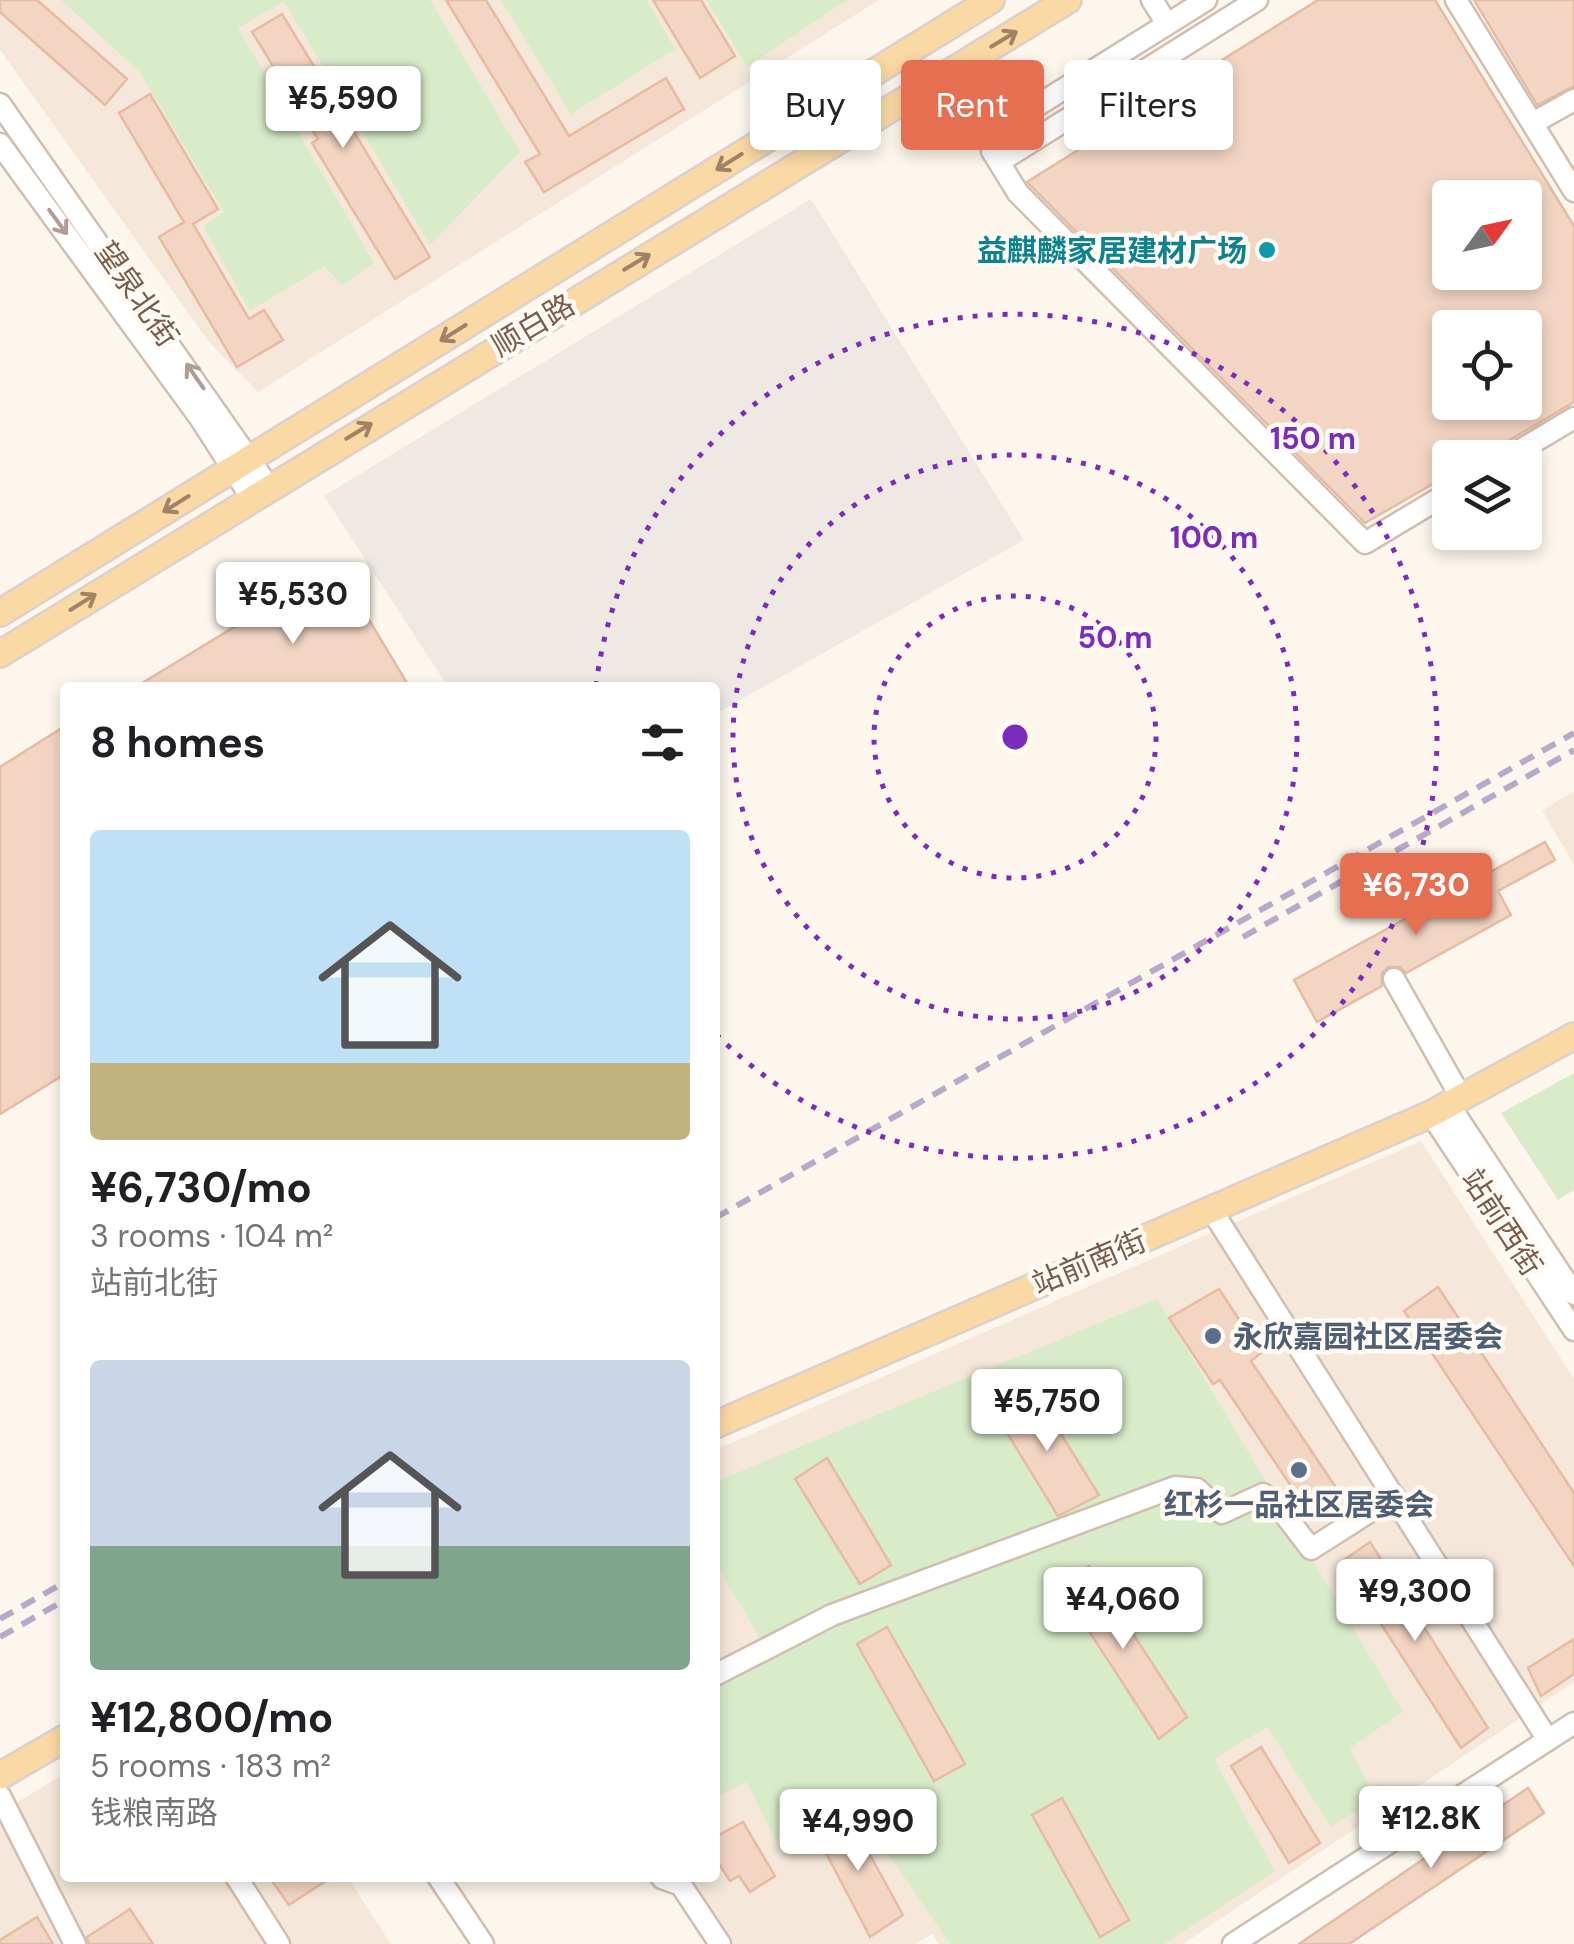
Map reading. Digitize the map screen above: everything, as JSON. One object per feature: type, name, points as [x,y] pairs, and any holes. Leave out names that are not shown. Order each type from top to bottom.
[{"type":"main road","name":"顺白路","points":[[0,654],[1068,0]]},
{"type":"main road","name":"顺白路","points":[[0,613],[983,2]]},
{"type":"main road","name":"站前南街","points":[[720,1423],[1447,1106],[1574,1036]]},
{"type":"main road","points":[[0,1776],[60,1741]]},
{"type":"street","points":[[1152,0],[1167,24]]},
{"type":"street","points":[[998,162],[1258,0]]},
{"type":"street","points":[[1456,0],[1574,192]]},
{"type":"street","points":[[1196,2],[995,132],[992,151],[1018,194],[1365,543],[1432,503]]},
{"type":"street","points":[[1533,124],[1574,100]]},
{"type":"street","name":"望泉北街","points":[[0,104],[260,492]]},
{"type":"street","name":"望泉北街","points":[[0,144],[242,464]]},
{"type":"street","points":[[1538,440],[1574,418]]},
{"type":"street","points":[[1394,980],[1447,1106]]},
{"type":"street","name":"站前西街","points":[[1447,1106],[1574,1294]]},
{"type":"street","name":"站前西街","points":[[1447,1106],[1574,1330]]},
{"type":"street","points":[[1212,1209],[1548,1740]]},
{"type":"street","points":[[720,1672],[832,1616],[1175,1487],[1197,1489],[1222,1514],[1262,1494],[1275,1502],[1310,1549],[1394,1496]]},
{"type":"street","points":[[1233,1944],[1574,1723]]},
{"type":"street","points":[[0,1796],[75,1944]]},
{"type":"street","points":[[240,1882],[279,1944]]},
{"type":"street","points":[[442,1882],[483,1944]]},
{"type":"street","points":[[675,1882],[681,1884],[720,1944]]},
{"type":"shaded area","points":[[0,0],[879,0],[784,60],[750,60],[750,81],[258,392],[209,342],[0,50]]},
{"type":"shaded area","points":[[811,199],[1024,540],[720,711],[720,682],[445,682],[324,496]]},
{"type":"shaded area","points":[[1574,791],[1574,865],[1542,810]]},
{"type":"shaded area","points":[[1421,1141],[1574,1379],[1574,1682],[1183,1944],[939,1944],[932,1934],[916,1944],[714,1944],[685,1898],[645,1882],[720,1882],[720,1448]]},
{"type":"shaded area","points":[[60,1776],[60,1882],[351,1882],[391,1944],[0,1944],[0,1813]]},
{"type":"green space","points":[[61,0],[430,0],[520,152],[430,245],[284,1],[238,28],[374,263],[342,285],[324,266],[250,311],[203,226],[224,212],[139,71]]},
{"type":"green space","points":[[501,0],[647,0],[675,49],[571,114]]},
{"type":"green space","points":[[706,0],[847,0],[757,60],[750,60],[747,67]]},
{"type":"green space","points":[[1574,1073],[1574,1190],[1558,1200],[1501,1113]]},
{"type":"green space","points":[[1157,1299],[1403,1712],[1350,1748],[1375,1799],[1331,1827],[1267,1727],[1214,1759],[1275,1871],[1164,1944],[950,1944],[852,1800],[775,1840],[747,1782],[720,1796],[720,1662],[762,1642],[720,1571],[720,1480]]},
{"type":"building","points":[[0,0],[37,0],[127,79],[105,105],[0,12]]},
{"type":"building","points":[[446,0],[486,0],[569,136],[666,78],[684,109],[544,192],[525,162],[540,154]]},
{"type":"building","points":[[653,0],[701,0],[735,56],[700,78]]},
{"type":"building","name":"益麒麟家居建材广场","points":[[1318,0],[1435,0],[1574,226],[1574,402],[1510,440],[1432,440],[1432,484],[1365,523],[1027,182],[1078,150],[1233,150],[1233,60],[1222,60]]},
{"type":"building","points":[[1474,0],[1574,0],[1574,86],[1537,105]]},
{"type":"building","points":[[282,14],[430,257],[395,279],[312,143],[318,139],[252,32]]},
{"type":"building","points":[[150,94],[218,209],[193,224],[249,319],[264,310],[283,340],[237,367],[159,237],[184,222],[119,113]]},
{"type":"building","points":[[336,565],[406,682],[144,682]]},
{"type":"building","points":[[60,729],[60,1077],[0,1114],[0,767]]},
{"type":"building","points":[[1545,842],[1555,860],[1498,891],[1511,915],[1406,973],[1400,967],[1388,967],[1382,973],[1382,986],[1317,1022],[1294,980]]},
{"type":"building","points":[[1438,1287],[1574,1493],[1574,1566],[1404,1311]]},
{"type":"building","points":[[1219,1289],[1261,1353],[1251,1361],[1341,1495],[1311,1516],[1220,1380],[1213,1384],[1169,1318]]},
{"type":"building","points":[[1034,1391],[1099,1495],[1058,1516],[996,1415]]},
{"type":"building","points":[[827,1458],[891,1565],[860,1584],[795,1479]]},
{"type":"building","points":[[1370,1542],[1488,1728],[1461,1748],[1341,1562]]},
{"type":"building","points":[[1089,1566],[1187,1717],[1159,1739],[1059,1585]]},
{"type":"building","points":[[887,1627],[965,1764],[934,1781],[857,1644]]},
{"type":"building","points":[[1574,1639],[1574,1674],[1541,1696],[1528,1668]]},
{"type":"building","points":[[1261,1747],[1320,1843],[1289,1863],[1231,1766]]},
{"type":"building","points":[[1528,1788],[1544,1813],[1349,1944],[1299,1944]]},
{"type":"building","points":[[1062,1798],[1129,1920],[1100,1937],[1032,1815]]},
{"type":"building","points":[[846,1811],[903,1915],[870,1937],[814,1830]]},
{"type":"building","points":[[743,1822],[775,1876],[750,1892],[739,1876],[730,1881],[720,1866],[720,1834]]},
{"type":"building","points":[[273,1882],[324,1882],[289,1905]]},
{"type":"building","points":[[130,1909],[153,1944],[89,1944],[87,1937]]},
{"type":"building","points":[[37,1917],[53,1944],[0,1944],[0,1940]]},
{"type":"railway","points":[[720,1215],[1574,733]]},
{"type":"railway","points":[[1243,937],[1574,750]]},
{"type":"railway","points":[[0,1619],[60,1585]]},
{"type":"railway","points":[[0,1637],[60,1603]]},
{"type":"place","name":"益麒麟家居建材广场","points":[[1267,250]]},
{"type":"place","name":"永欣嘉园社区居委会","points":[[1213,1336]]},
{"type":"place","name":"红杉一品社区居委会","points":[[1299,1470]]}]
